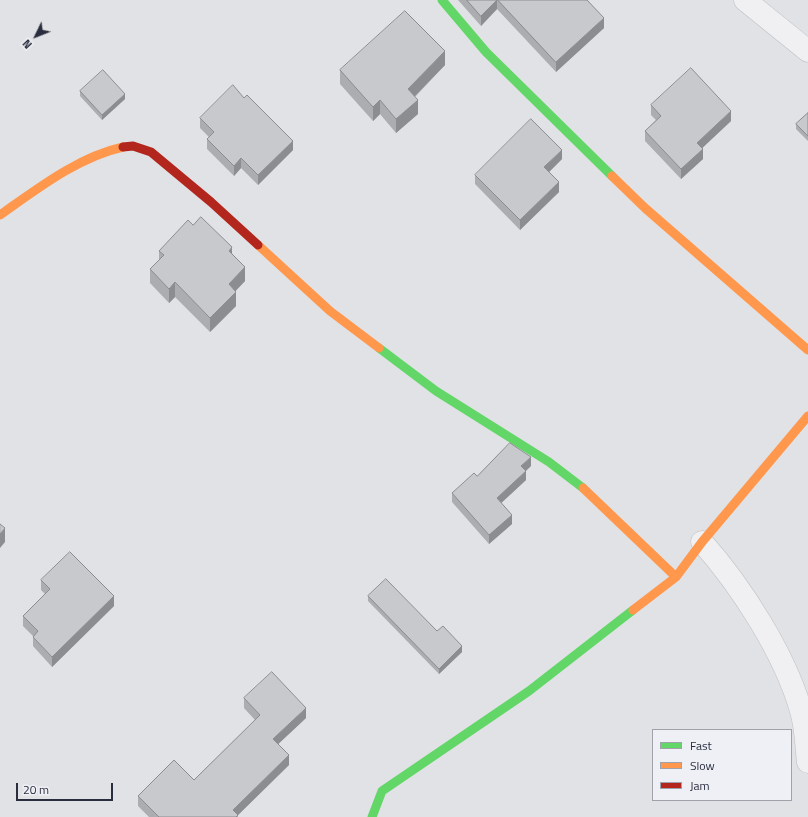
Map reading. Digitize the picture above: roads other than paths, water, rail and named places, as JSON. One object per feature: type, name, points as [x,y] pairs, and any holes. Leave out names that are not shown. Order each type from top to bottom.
[{"type":"street","points":[[442,0],[486,52],[645,208],[808,350]]},
{"type":"street","points":[[745,0],[808,51]]},
{"type":"street","points":[[0,215],[83,162],[118,148],[129,146],[139,147],[151,152],[211,202],[330,311],[436,391],[549,462],[580,485],[676,577]]},
{"type":"street","points":[[372,817],[382,791],[529,692],[676,577],[702,542],[808,416]]},
{"type":"street","points":[[702,542],[723,566],[785,667],[802,712],[808,762]]}]
